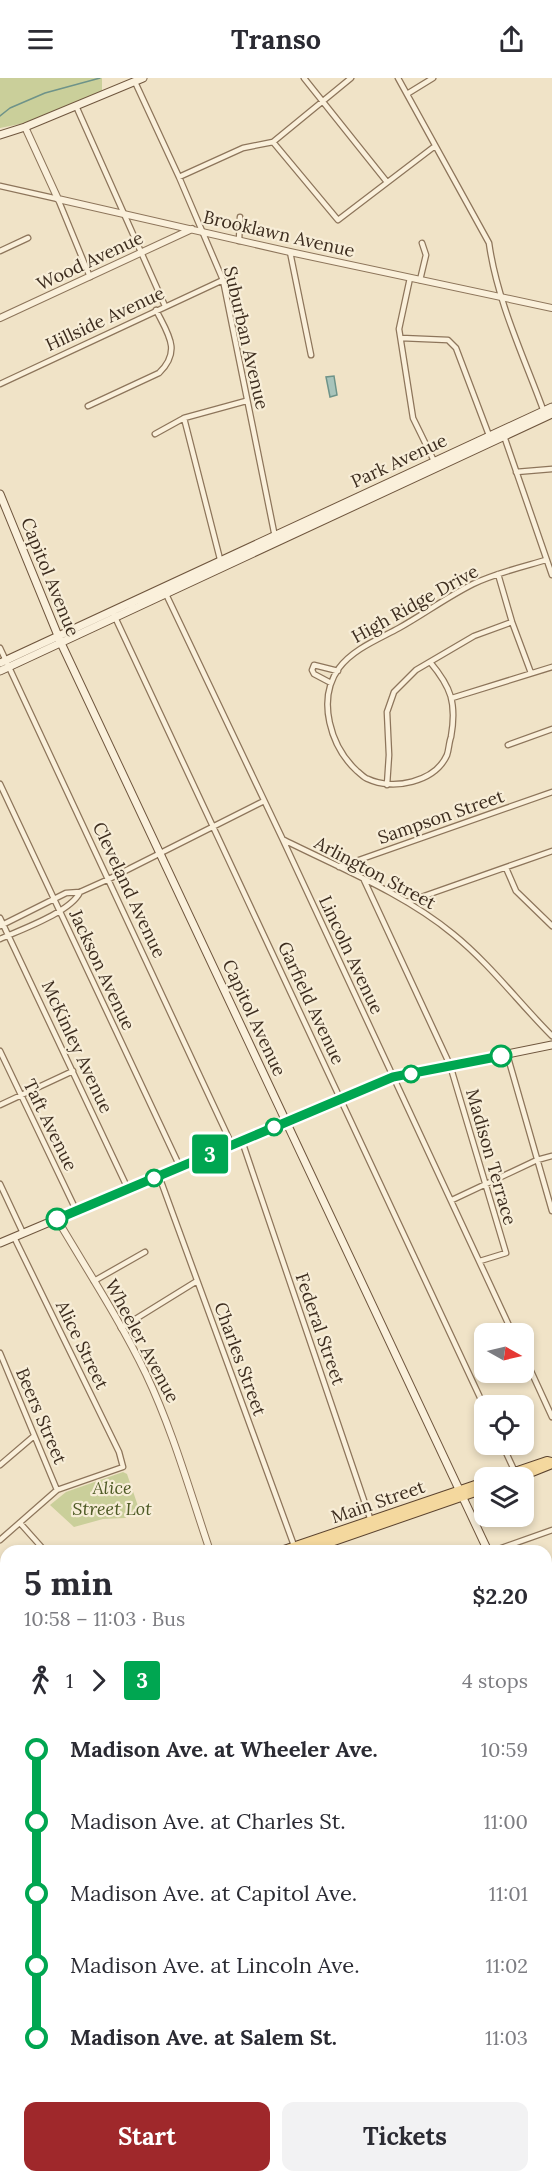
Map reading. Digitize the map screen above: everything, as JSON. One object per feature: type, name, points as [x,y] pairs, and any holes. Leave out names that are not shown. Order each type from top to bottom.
[{"type":"main road","points":[[0,135],[25,127],[143,78]]},
{"type":"main road","name":"Park Avenue","points":[[490,440],[505,438],[547,414],[552,407]]},
{"type":"main road","name":"Park Avenue","points":[[0,671],[4,664],[490,440],[502,430],[547,414]]},
{"type":"main road","name":"Capitol Avenue","points":[[0,496],[60,640],[460,1494],[487,1545]]},
{"type":"main road","points":[[0,1243],[393,1077],[552,1045]]},
{"type":"main road","points":[[534,1469],[552,1463]]},
{"type":"main road","name":"Main Street","points":[[460,1494],[474,1487]]},
{"type":"main road","name":"Main Street","points":[[307,1545],[474,1491]]},
{"type":"main road","name":"Main Street","points":[[320,1545],[372,1524]]},
{"type":"street","points":[[304,78],[387,182]]},
{"type":"street","points":[[179,177],[243,148],[273,142],[351,78]]},
{"type":"street","points":[[398,78],[489,243],[492,266],[502,298],[547,414]]},
{"type":"street","points":[[406,93],[433,78]]},
{"type":"street","name":"Suburban Avenue","points":[[135,82],[223,280],[276,539]]},
{"type":"street","points":[[76,106],[165,306]]},
{"type":"street","points":[[25,127],[90,277]]},
{"type":"street","points":[[273,142],[338,220],[435,146]]},
{"type":"street","name":"Brooklawn Avenue","points":[[0,186],[239,241],[552,308]]},
{"type":"street","points":[[239,241],[240,217]]},
{"type":"street","name":"Wood Avenue","points":[[0,318],[143,254],[192,229]]},
{"type":"street","points":[[0,251],[28,238]]},
{"type":"street","points":[[420,280],[426,255],[422,243]]},
{"type":"street","points":[[290,252],[311,355]]},
{"type":"street","points":[[410,278],[399,329],[413,418],[435,465]]},
{"type":"street","name":"Hillside Avenue","points":[[0,384],[223,280]]},
{"type":"street","points":[[88,406],[159,373],[166,366],[172,355],[172,344],[156,310]]},
{"type":"street","points":[[401,338],[448,340],[456,348],[490,440]]},
{"type":"street","points":[[155,434],[184,418],[246,401]]},
{"type":"street","points":[[184,418],[222,564]]},
{"type":"street","points":[[502,430],[552,575]]},
{"type":"street","points":[[516,472],[552,469]]},
{"type":"street","name":"High Ridge Drive","points":[[387,784],[367,779],[344,757],[336,744],[328,709],[331,683],[338,671],[354,653],[414,619],[433,605],[475,583],[546,560]]},
{"type":"street","points":[[498,574],[512,622],[531,673]]},
{"type":"street","name":"Lincoln Avenue","points":[[164,591],[283,840],[508,1323]]},
{"type":"street","name":"Garfield Avenue","points":[[114,615],[479,1395]]},
{"type":"street","points":[[430,662],[446,681],[452,698],[452,732],[447,755],[422,779],[402,784],[387,784],[389,756],[387,712],[394,692],[416,669],[474,636],[512,622]]},
{"type":"street","name":"Cleveland Avenue","points":[[0,648],[4,664],[109,879],[232,1145]]},
{"type":"street","points":[[331,683],[314,674],[312,670],[314,665],[338,671]]},
{"type":"street","points":[[452,698],[552,667]]},
{"type":"street","points":[[508,745],[552,729]]},
{"type":"street","name":"Jackson Avenue","points":[[0,784],[180,1167]]},
{"type":"street","name":"Sampson Street","points":[[339,867],[552,792]]},
{"type":"street","points":[[1,925],[66,893],[80,892],[109,879],[264,801]]},
{"type":"street","name":"Arlington Street","points":[[283,840],[407,902],[460,941],[513,992],[552,1036]]},
{"type":"street","points":[[407,902],[552,851]]},
{"type":"street","points":[[506,868],[516,891],[552,926]]},
{"type":"street","name":"Madison Terrace","points":[[364,880],[450,1065],[506,1253],[480,1262]]},
{"type":"street","points":[[0,939],[59,911],[77,899],[80,892]]},
{"type":"street","name":"McKinley Avenue","points":[[0,918],[1,925],[8,935],[128,1189]]},
{"type":"street","name":"Taft Avenue","points":[[0,1051],[76,1210]]},
{"type":"street","points":[[507,1054],[552,1211]]},
{"type":"street","points":[[0,1105],[73,1071]]},
{"type":"street","name":"Federal Street","points":[[242,1141],[372,1524]]},
{"type":"street","points":[[452,1200],[537,1160],[552,1156]]},
{"type":"street","name":"Charles Street","points":[[159,1176],[294,1545]]},
{"type":"street","points":[[0,1184],[23,1233]]},
{"type":"street","name":"Wheeler Avenue","points":[[57,1219],[146,1374],[164,1415],[208,1545]]},
{"type":"street","name":"Alice Street","points":[[14,1237],[119,1452],[123,1467],[57,1490]]},
{"type":"street","points":[[94,1281],[145,1252]]},
{"type":"street","points":[[121,1328],[197,1281]]},
{"type":"street","name":"Beers Street","points":[[0,1353],[57,1490]]},
{"type":"street","points":[[534,1378],[552,1417]]},
{"type":"street","points":[[0,1465],[33,1436]]},
{"type":"street","points":[[0,1540],[57,1490]]},
{"type":"street","points":[[20,1523],[40,1545]]},
{"type":"street","points":[[508,1545],[552,1530]]},
{"type":"green space","points":[[0,78],[102,78],[102,92],[25,123],[0,128]]},
{"type":"green space","name":"Alice Street Lot","points":[[123,1472],[127,1474],[139,1509],[125,1518],[103,1519],[74,1527],[50,1505],[66,1492]]},
{"type":"water","points":[[334,376],[337,395],[330,397],[326,377]]},
{"type":"waterway","points":[[0,116],[10,108],[45,93],[100,78]]},
{"type":"bus line","name":"3","points":[[57,1219],[393,1077],[501,1056]]}]
